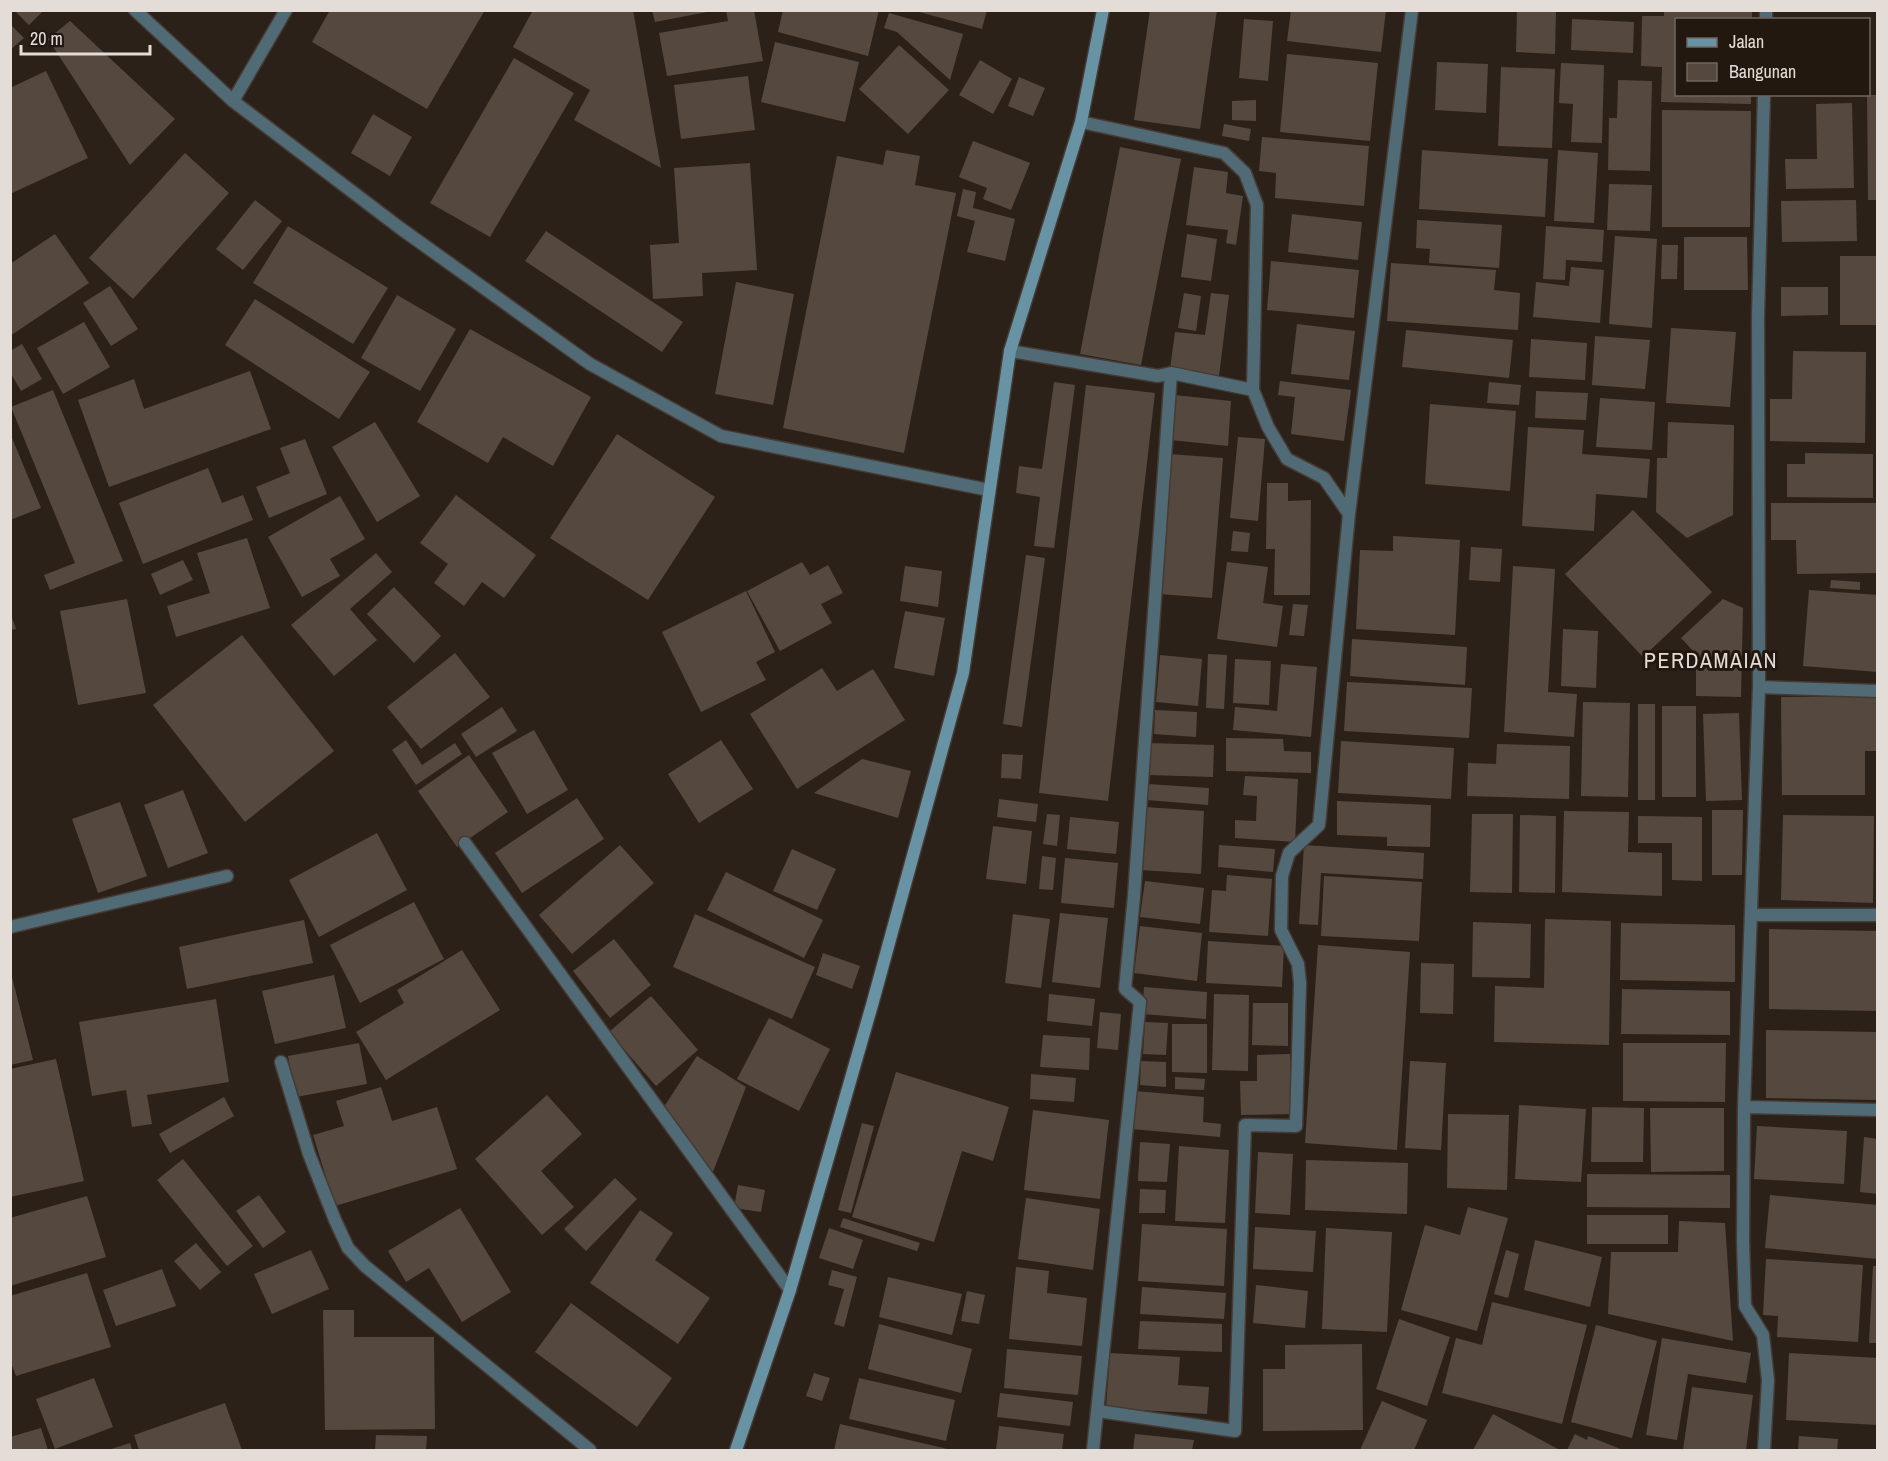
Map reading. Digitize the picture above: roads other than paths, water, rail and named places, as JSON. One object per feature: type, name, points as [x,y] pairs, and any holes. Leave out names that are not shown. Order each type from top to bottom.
[{"type":"street","points":[[135,10],[233,101],[400,228],[590,364],[721,436],[989,490]]},
{"type":"street","points":[[233,101],[286,10]]},
{"type":"street","points":[[736,1450],[790,1290],[872,1005],[963,674],[1010,351],[1081,122],[1102,10]]},
{"type":"street","points":[[1098,1410],[1235,1431],[1245,1125],[1296,1126],[1300,983],[1298,964],[1281,930],[1282,876],[1289,853],[1319,825],[1349,514],[1412,10]]},
{"type":"street","points":[[1764,96],[1758,317],[1759,687],[1744,1107],[1744,1306],[1763,1335],[1768,1380],[1764,1450]]},
{"type":"street","points":[[1081,122],[1224,153],[1245,172],[1257,205],[1253,390],[1268,427],[1287,459],[1324,478],[1349,514]]},
{"type":"street","points":[[1010,351],[1158,376],[1171,373],[1253,390]]},
{"type":"street","points":[[1093,1450],[1140,1002],[1125,989],[1135,884],[1171,373]]},
{"type":"street","points":[[1759,687],[1878,691]]},
{"type":"street","points":[[465,843],[790,1290]]},
{"type":"street","points":[[10,927],[227,876]]},
{"type":"street","points":[[1751,915],[1878,915]]},
{"type":"street","points":[[281,1062],[320,1184],[348,1248],[371,1271],[590,1450]]},
{"type":"street","points":[[1744,1107],[1878,1110]]},
{"type":"district","name":"PERDAMAIAN","points":[[1711,660]]}]
